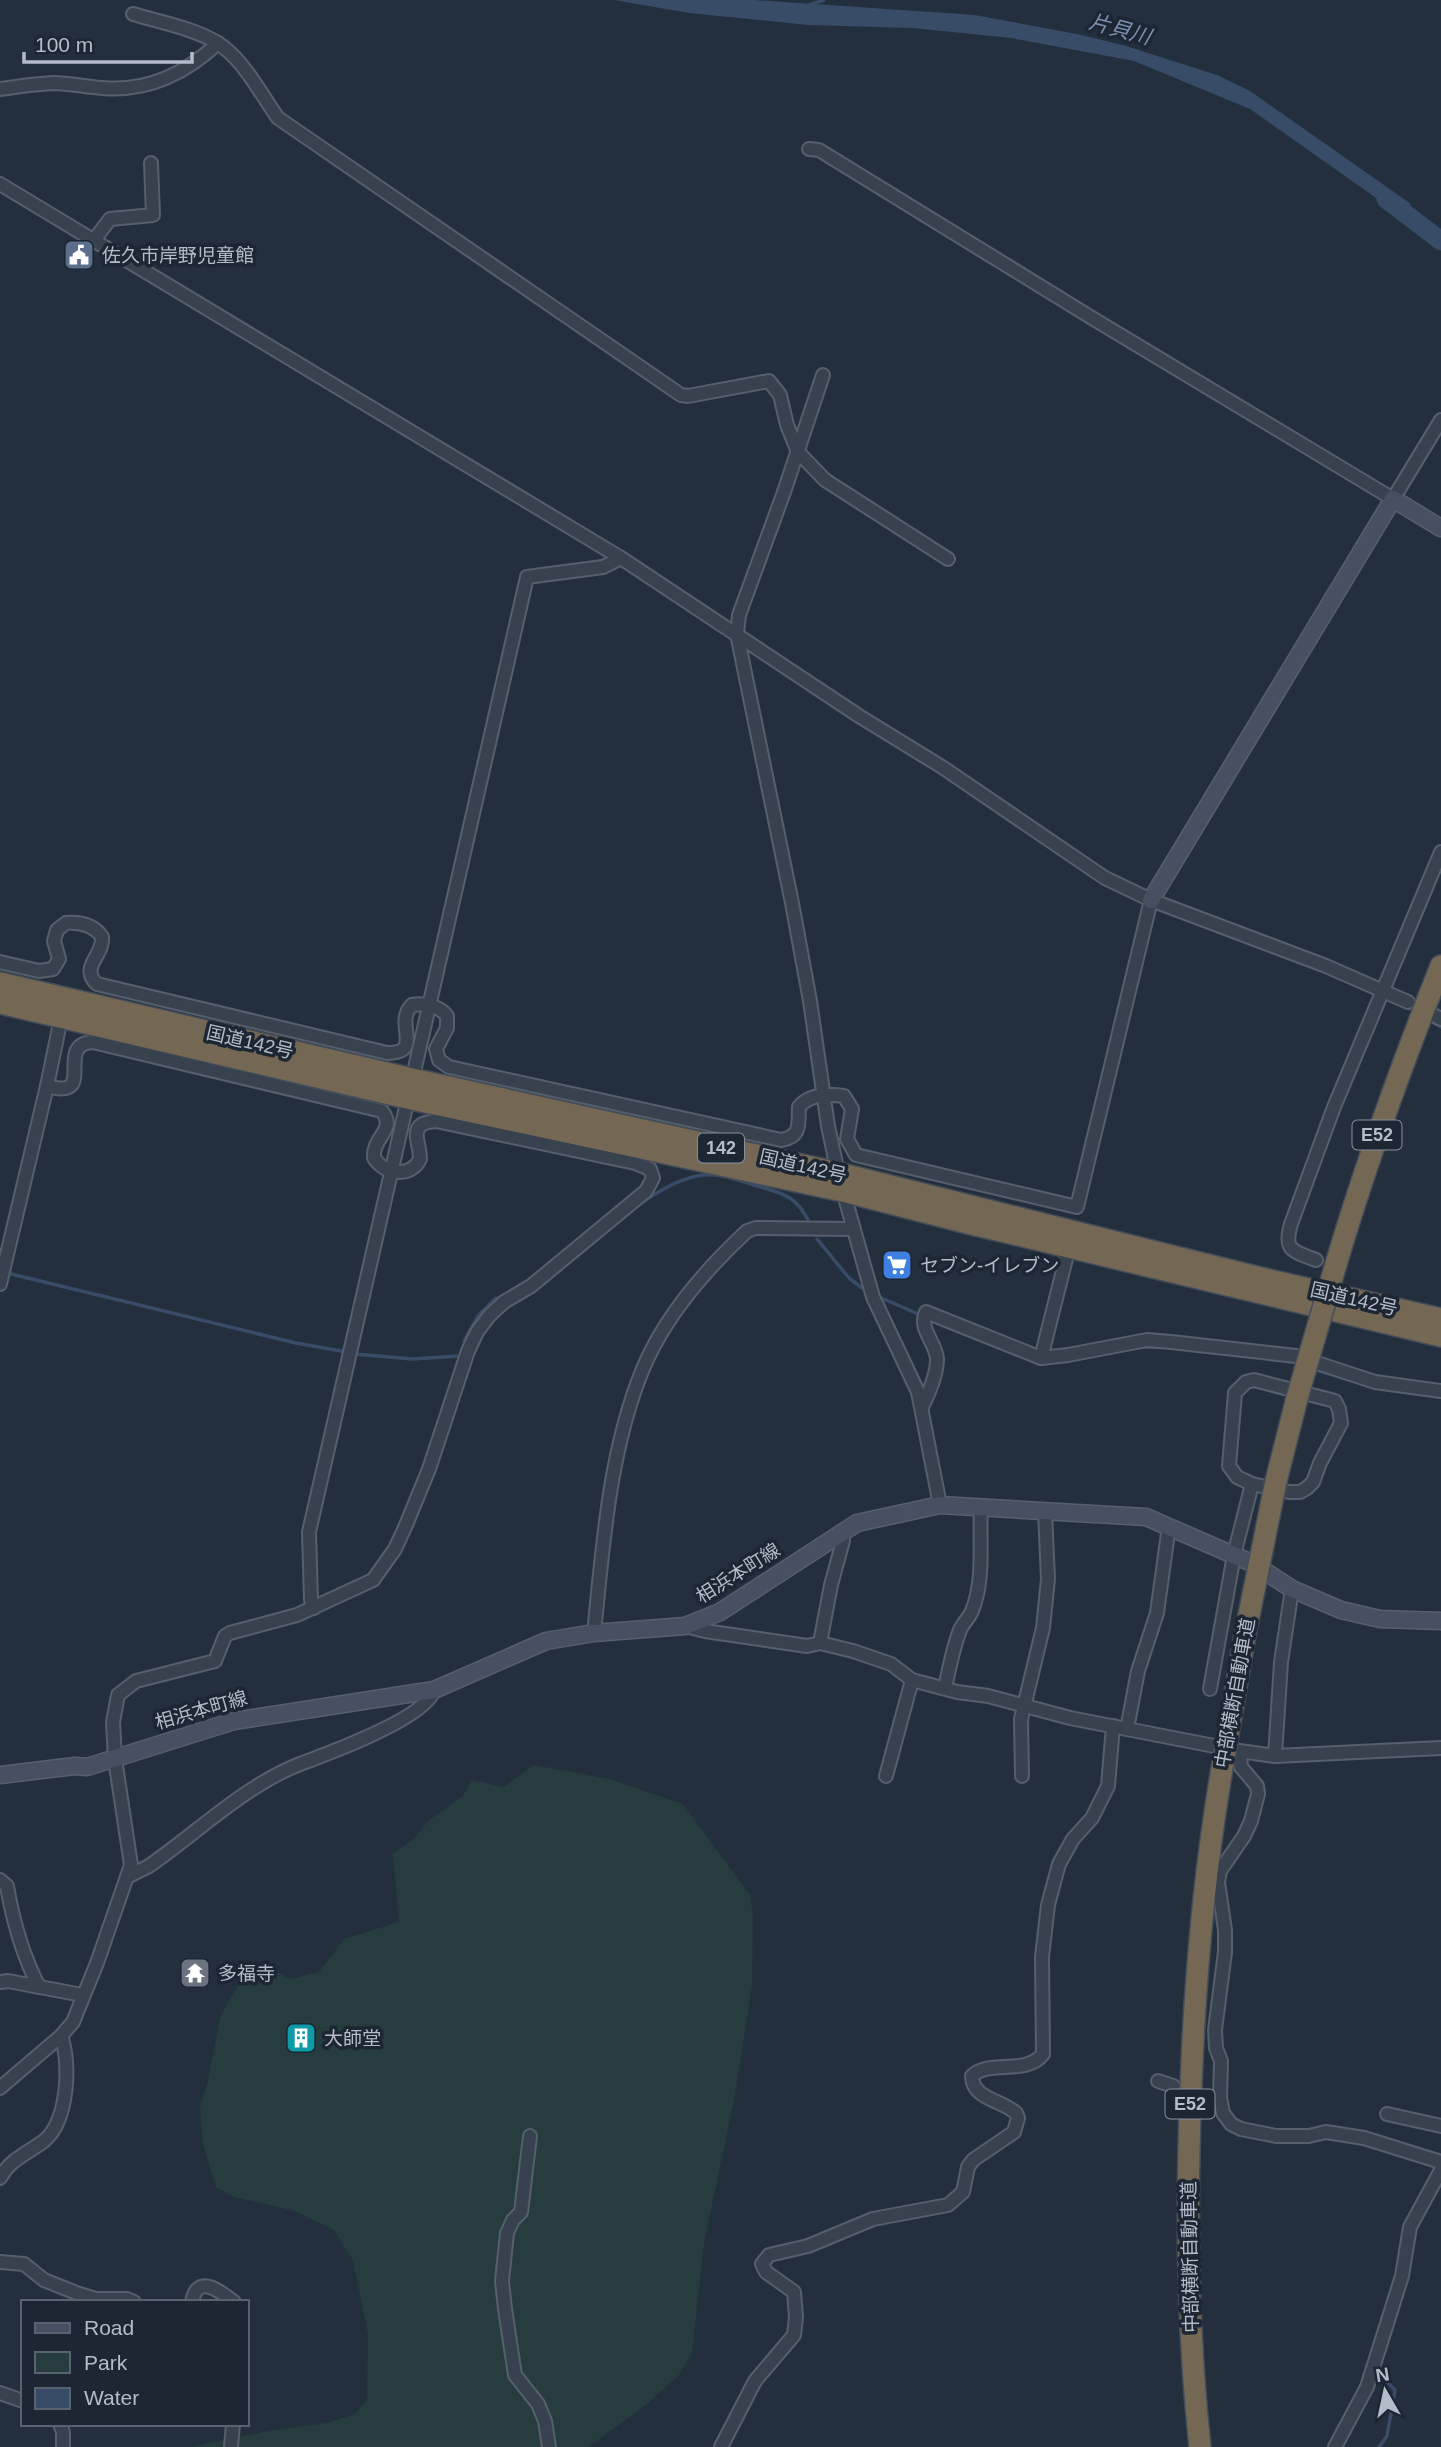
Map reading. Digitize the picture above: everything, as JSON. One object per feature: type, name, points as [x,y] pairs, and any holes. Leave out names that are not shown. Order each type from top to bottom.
[{"type":"highway","name":"中部横断自動車道","points":[[1200,2447],[1190,2309],[1188,2149],[1196,1977],[1209,1841],[1232,1757],[1247,1621],[1326,1262],[1441,967]]},
{"type":"highway","name":"国道142号","points":[[0,983],[410,1089],[636,1155],[840,1182],[1069,1247],[1441,1336]]},
{"type":"highway","name":"国道142号","points":[[0,1003],[840,1182],[1441,1319]]},
{"type":"main road","points":[[1151,900],[1393,499],[1441,528]]},
{"type":"main road","name":"相浜本町線","points":[[0,1775],[87,1767],[234,1721],[433,1690],[546,1641],[594,1633],[685,1626],[720,1612],[842,1531],[865,1520],[940,1505],[1137,1516],[1169,1526],[1254,1564],[1292,1589],[1341,1610],[1380,1619],[1441,1621]]},
{"type":"street","points":[[133,14],[218,43],[242,66],[278,118],[681,395],[769,381],[780,395],[787,425],[798,452],[825,480],[948,559]]},
{"type":"street","points":[[0,89],[56,83],[104,89],[146,85],[170,78],[189,67],[218,43]]},
{"type":"street","points":[[809,149],[820,150],[1393,499],[1441,420]]},
{"type":"street","points":[[94,240],[110,219],[153,215],[150,163]]},
{"type":"street","points":[[0,183],[621,558],[1105,877],[1151,900],[1326,966],[1408,1002]]},
{"type":"street","points":[[822,375],[798,452],[739,615],[737,634],[792,903],[810,1001],[823,1096],[840,1182],[873,1297],[912,1377],[922,1407],[940,1505]]},
{"type":"street","points":[[314,1608],[311,1600],[309,1532],[527,576],[603,566],[621,558]]},
{"type":"street","points":[[1326,1262],[1294,1251],[1288,1246],[1287,1237],[1334,1107],[1441,852]]},
{"type":"street","points":[[0,962],[39,971],[52,969],[59,959],[54,941],[57,930],[66,923],[83,925],[93,928],[102,937],[102,948],[90,965],[90,976],[97,984],[387,1053],[401,1051],[408,1042],[403,1018],[408,1009],[419,1003],[443,1011],[447,1016],[447,1028],[436,1049],[439,1060],[449,1067],[781,1140],[792,1137],[798,1130],[799,1107],[807,1099],[844,1096],[852,1109],[847,1139],[856,1155],[1077,1207],[1151,900]]},
{"type":"street","points":[[0,1284],[61,1018]]},
{"type":"street","points":[[0,2088],[61,2036],[73,2022],[131,1865],[115,1759],[113,1722],[118,1695],[136,1681],[215,1661],[225,1636],[230,1633],[314,1608],[373,1580],[382,1571],[395,1549],[429,1469],[468,1351],[477,1332],[504,1302],[531,1286],[650,1187],[653,1178],[650,1169],[636,1155],[436,1121],[424,1123],[417,1131],[416,1142],[420,1158],[414,1168],[392,1171],[381,1166],[374,1158],[375,1145],[387,1131],[388,1123],[382,1111],[93,1042],[85,1042],[75,1054],[74,1082],[67,1088],[47,1086]]},
{"type":"street","points":[[594,1633],[612,1477],[634,1393],[664,1329],[691,1290],[747,1231],[756,1228],[853,1229]]},
{"type":"street","points":[[1041,1358],[1069,1247]]},
{"type":"street","points":[[922,1407],[934,1376],[937,1356],[926,1332],[926,1312],[1041,1358],[1147,1340],[1296,1356],[1375,1382],[1441,1391]]},
{"type":"street","points":[[1254,1380],[1335,1401],[1341,1423],[1313,1482],[1307,1488],[1300,1492],[1289,1492],[1252,1484],[1237,1477],[1229,1466],[1233,1399],[1240,1387],[1254,1380]]},
{"type":"street","points":[[1210,1689],[1234,1555],[1252,1484]]},
{"type":"street","points":[[945,1688],[961,1627],[972,1612],[982,1547],[979,1532],[981,1508]]},
{"type":"street","points":[[1022,1776],[1020,1740],[1023,1706],[1043,1628],[1046,1603],[1048,1553],[1045,1511]]},
{"type":"street","points":[[1127,1729],[1138,1671],[1157,1614],[1169,1526]]},
{"type":"street","points":[[820,1643],[843,1541],[842,1531]]},
{"type":"street","points":[[1275,1756],[1281,1662],[1292,1589]]},
{"type":"street","points":[[685,1626],[807,1646],[820,1643],[891,1664],[912,1680],[1127,1729],[1232,1757],[1441,1748]]},
{"type":"street","points":[[886,1776],[912,1680]]},
{"type":"street","points":[[127,1877],[149,1866],[274,1776],[384,1729],[429,1699],[433,1690]]},
{"type":"street","points":[[721,2447],[755,2381],[792,2340],[796,2330],[794,2292],[766,2272],[762,2264],[764,2259],[769,2255],[808,2246],[873,2219],[948,2206],[963,2192],[968,2167],[973,2160],[1014,2132],[1018,2118],[1016,2113],[981,2094],[974,2085],[972,2076],[982,2070],[1034,2063],[1043,2054],[1042,1957],[1048,1905],[1059,1864],[1073,1839],[1092,1818],[1108,1786],[1113,1726]]},
{"type":"street","points":[[1232,1757],[1257,1786],[1258,1794],[1251,1821],[1220,1871],[1218,1882],[1225,1941],[1221,1987],[1215,2014],[1216,2048],[1222,2071],[1215,2095],[1223,2113],[1231,2124],[1241,2129],[1276,2136],[1309,2137],[1326,2132],[1364,2138],[1441,2162]]},
{"type":"street","points":[[0,1880],[7,1886],[14,1924],[39,1987]]},
{"type":"street","points":[[0,1982],[8,1981],[82,1995]]},
{"type":"street","points":[[0,2178],[16,2158],[41,2143],[58,2125],[66,2064],[66,2051],[61,2036]]},
{"type":"street","points":[[1158,2081],[1173,2086]]},
{"type":"street","points":[[1387,2114],[1441,2126]]},
{"type":"street","points":[[530,2136],[521,2212],[513,2220],[507,2233],[502,2281],[515,2375],[538,2404],[545,2421],[549,2447]]},
{"type":"street","points":[[1335,2447],[1367,2387],[1402,2276],[1410,2227],[1441,2170]]},
{"type":"street","points":[[0,2262],[24,2264],[44,2280],[96,2299],[129,2300]]},
{"type":"street","points":[[193,2300],[195,2292],[202,2286],[208,2286],[231,2300]]},
{"type":"street","points":[[0,2393],[21,2400]]},
{"type":"street","points":[[61,2426],[63,2447]]},
{"type":"street","points":[[231,2447],[233,2426]]},
{"type":"green space","points":[[534,1765],[609,1779],[683,1804],[750,1895],[753,1916],[752,1985],[735,2095],[704,2243],[692,2353],[679,2375],[646,2405],[588,2447],[191,2447],[268,2431],[327,2423],[355,2414],[367,2399],[368,2334],[353,2260],[334,2230],[295,2211],[234,2197],[216,2187],[203,2144],[200,2107],[221,2015],[247,1970],[269,1968],[290,1979],[319,1972],[344,1939],[399,1922],[393,1854],[415,1838],[429,1820],[463,1796],[472,1780],[504,1787]]},
{"type":"water","points":[[614,0],[753,0],[975,15],[1126,46],[1217,75],[1250,91],[1411,204],[1403,217],[1250,109],[1134,61],[1011,38],[913,28],[809,25],[689,13]]},
{"type":"waterway","points":[[809,5],[824,0]]},
{"type":"waterway","name":"片貝川","points":[[1386,199],[1441,241]]},
{"type":"waterway","points":[[1434,1023],[1441,1027]]},
{"type":"waterway","points":[[577,1256],[642,1203],[660,1191],[697,1176],[726,1177],[790,1198],[801,1209],[811,1226]]},
{"type":"waterway","points":[[817,1239],[849,1278],[862,1288]]},
{"type":"waterway","points":[[7,1273],[296,1343],[347,1352]]},
{"type":"waterway","points":[[879,1297],[923,1316]]},
{"type":"waterway","points":[[464,1341],[478,1316],[496,1298]]},
{"type":"waterway","points":[[1137,1347],[1157,1347]]},
{"type":"waterway","points":[[355,1354],[412,1359],[459,1356]]},
{"type":"waterway","points":[[1313,1369],[1370,1386]]},
{"type":"waterway","points":[[1377,2372],[1395,2390],[1387,2436],[1379,2447]]},
{"type":"tunnel","points":[[1173,2086],[1209,2094]]},
{"type":"place","name":"佐久市岸野児童館","points":[[79,255]]},
{"type":"place","name":"セブン-イレブン","points":[[897,1265]]},
{"type":"place","name":"多福寺","points":[[195,1973]]},
{"type":"place","name":"大師堂","points":[[301,2038]]}]
